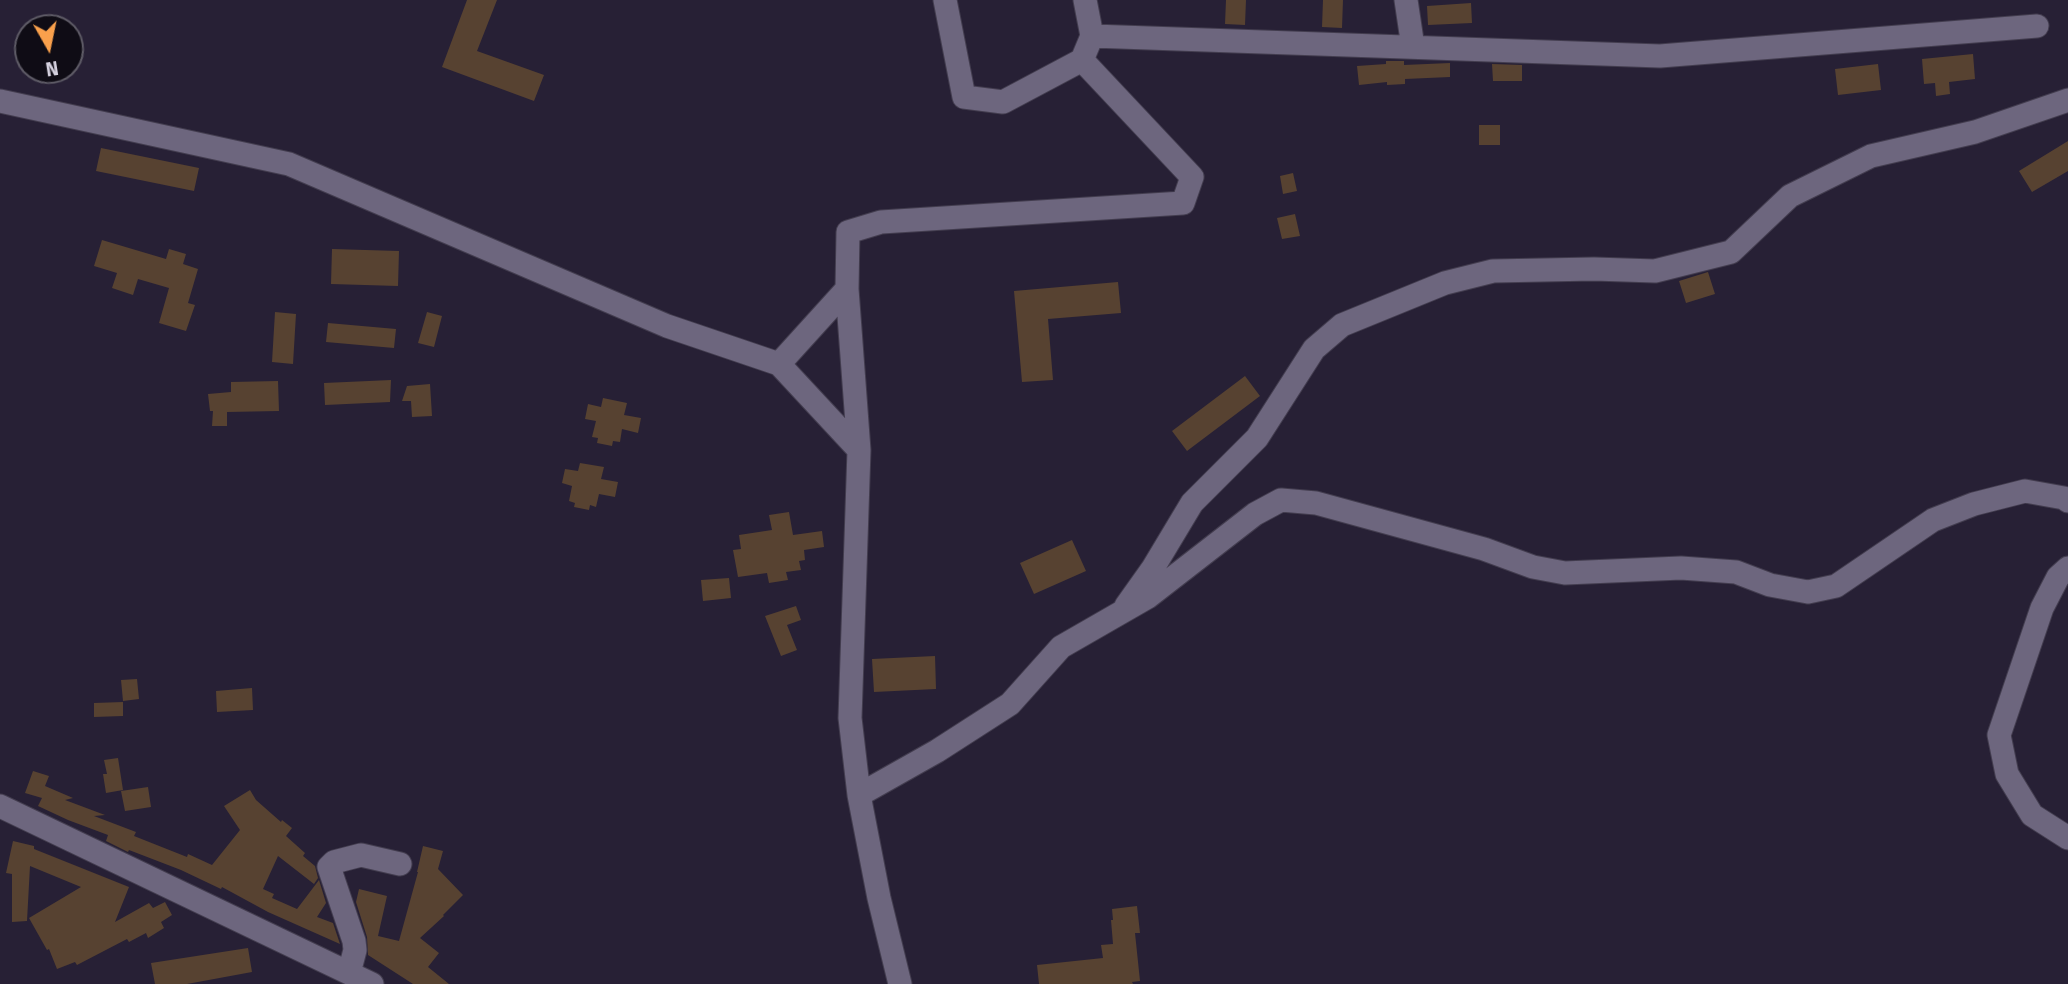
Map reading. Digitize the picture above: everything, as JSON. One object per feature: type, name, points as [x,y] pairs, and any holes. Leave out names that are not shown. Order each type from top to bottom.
[{"type":"street","points":[[944,0],[964,97],[1003,102],[1082,60],[1091,36],[1085,0]]},
{"type":"street","points":[[1406,0],[1413,47]]},
{"type":"street","points":[[1091,36],[1660,56],[2036,26]]},
{"type":"street","points":[[900,984],[879,898],[859,795],[850,718],[859,450],[847,289],[848,232],[881,222],[1183,203],[1192,177],[1082,60]]},
{"type":"street","points":[[1122,612],[1153,568],[1192,503],[1257,438],[1314,349],[1342,325],[1389,304],[1493,271],[1655,271],[1731,253],[1790,196],[1871,156],[1975,132],[2068,100]]},
{"type":"street","points":[[0,102],[289,164],[667,326],[779,364],[859,450]]},
{"type":"street","points":[[779,364],[847,289]]},
{"type":"street","points":[[859,795],[937,751],[1010,704],[1061,647],[1148,597],[1255,514],[1281,500],[1315,503],[1484,549],[1533,567],[1565,573],[1681,568],[1736,572],[1770,584],[1808,592],[1836,586],[1933,520],[1974,505],[2025,491],[2068,500]]},
{"type":"street","points":[[2068,568],[2058,578],[2042,608],[1999,735],[2007,774],[2032,815],[2068,838]]},
{"type":"street","points":[[0,806],[372,984]]},
{"type":"street","points":[[349,973],[355,950],[354,941],[330,867],[334,862],[361,855],[400,864]]},
{"type":"building","points":[[467,0],[497,0],[477,51],[544,75],[534,101],[442,67]]},
{"type":"building","points":[[1226,0],[1246,0],[1245,25],[1225,24]]},
{"type":"building","points":[[1323,0],[1343,0],[1342,28],[1322,27]]},
{"type":"building","points":[[1471,3],[1472,23],[1428,25],[1427,6]]},
{"type":"building","points":[[1973,54],[1975,79],[1949,82],[1950,94],[1936,96],[1935,83],[1924,84],[1922,59]]},
{"type":"building","points":[[1386,61],[1404,61],[1404,65],[1450,63],[1450,77],[1405,79],[1405,84],[1387,85],[1387,82],[1359,85],[1357,66],[1386,64]]},
{"type":"building","points":[[1492,64],[1522,65],[1522,81],[1493,81]]},
{"type":"building","points":[[1878,64],[1881,90],[1838,95],[1835,69]]},
{"type":"building","points":[[1479,125],[1500,125],[1500,145],[1479,145]]},
{"type":"building","points":[[2068,141],[2068,171],[2032,192],[2019,171]]},
{"type":"building","points":[[101,148],[199,168],[194,191],[96,171]]},
{"type":"building","points":[[1293,173],[1297,191],[1283,194],[1280,176]]},
{"type":"building","points":[[1295,214],[1300,236],[1282,239],[1277,218]]},
{"type":"building","points":[[102,240],[166,259],[169,249],[186,254],[183,264],[198,269],[188,303],[195,305],[186,331],[159,323],[169,288],[138,279],[133,295],[112,288],[117,273],[94,266]]},
{"type":"building","points":[[332,249],[399,251],[398,286],[331,284]]},
{"type":"building","points":[[1708,272],[1715,294],[1686,303],[1679,281]]},
{"type":"building","points":[[1118,282],[1121,313],[1048,319],[1053,380],[1022,382],[1014,291]]},
{"type":"building","points":[[275,312],[296,314],[293,364],[272,362]]},
{"type":"building","points":[[427,312],[442,316],[434,347],[418,343]]},
{"type":"building","points":[[328,323],[396,329],[394,348],[326,342]]},
{"type":"building","points":[[1245,376],[1260,396],[1187,451],[1172,431]]},
{"type":"building","points":[[391,380],[390,402],[325,405],[324,383]]},
{"type":"building","points":[[278,381],[279,411],[227,412],[227,426],[212,426],[213,411],[210,411],[208,394],[231,392],[231,382]]},
{"type":"building","points":[[430,384],[432,416],[412,417],[411,401],[402,401],[407,386]]},
{"type":"building","points":[[603,398],[627,403],[624,415],[641,418],[638,433],[622,429],[620,442],[613,441],[612,446],[597,443],[598,438],[592,437],[596,421],[585,419],[588,404],[601,407]]},
{"type":"building","points":[[580,463],[604,467],[601,479],[618,482],[615,497],[599,494],[596,507],[590,505],[589,510],[574,507],[575,503],[569,501],[572,486],[562,483],[565,469],[578,471]]},
{"type":"building","points":[[789,512],[793,535],[822,531],[824,547],[804,550],[805,560],[799,561],[801,570],[786,572],[788,580],[769,583],[767,573],[738,577],[733,550],[741,549],[739,535],[772,530],[769,515]]},
{"type":"building","points":[[1072,540],[1086,571],[1034,594],[1020,563]]},
{"type":"building","points":[[729,578],[731,598],[703,601],[701,580]]},
{"type":"building","points":[[796,606],[801,620],[787,625],[797,650],[781,656],[765,616]]},
{"type":"building","points":[[935,656],[936,689],[874,692],[872,659]]},
{"type":"building","points":[[137,679],[139,699],[123,701],[121,680]]},
{"type":"building","points":[[252,688],[253,710],[217,712],[216,691]]},
{"type":"building","points":[[123,702],[123,716],[94,717],[94,703]]},
{"type":"building","points":[[118,758],[123,790],[106,793],[103,774],[107,774],[104,760]]},
{"type":"building","points":[[33,771],[49,776],[45,786],[73,798],[65,800],[105,815],[94,816],[136,832],[134,836],[212,865],[240,830],[224,806],[250,790],[256,800],[292,828],[286,836],[315,866],[318,878],[314,884],[278,856],[263,889],[274,894],[272,898],[297,909],[319,880],[326,903],[317,917],[333,923],[340,944],[268,912],[222,887],[221,889],[129,850],[128,852],[106,841],[108,835],[38,806],[42,798],[25,793]]},
{"type":"building","points":[[148,787],[151,807],[125,811],[121,791]]},
{"type":"building","points":[[13,841],[34,846],[34,849],[129,887],[115,922],[149,903],[153,908],[165,902],[172,915],[161,922],[164,928],[148,938],[146,933],[129,942],[127,939],[77,965],[75,962],[57,969],[49,949],[47,950],[29,918],[81,887],[30,866],[27,921],[12,922],[12,874],[6,873]]},
{"type":"building","points":[[423,846],[443,851],[438,869],[463,895],[420,938],[439,953],[428,967],[449,984],[413,984],[368,955],[367,937],[356,902],[359,889],[387,896],[378,936],[399,941]]},
{"type":"building","points":[[1137,906],[1140,933],[1135,933],[1140,981],[1132,982],[1133,984],[1039,984],[1037,965],[1103,958],[1101,945],[1113,944],[1112,909]]},
{"type":"building","points":[[248,948],[252,972],[187,984],[155,984],[151,963]]}]
